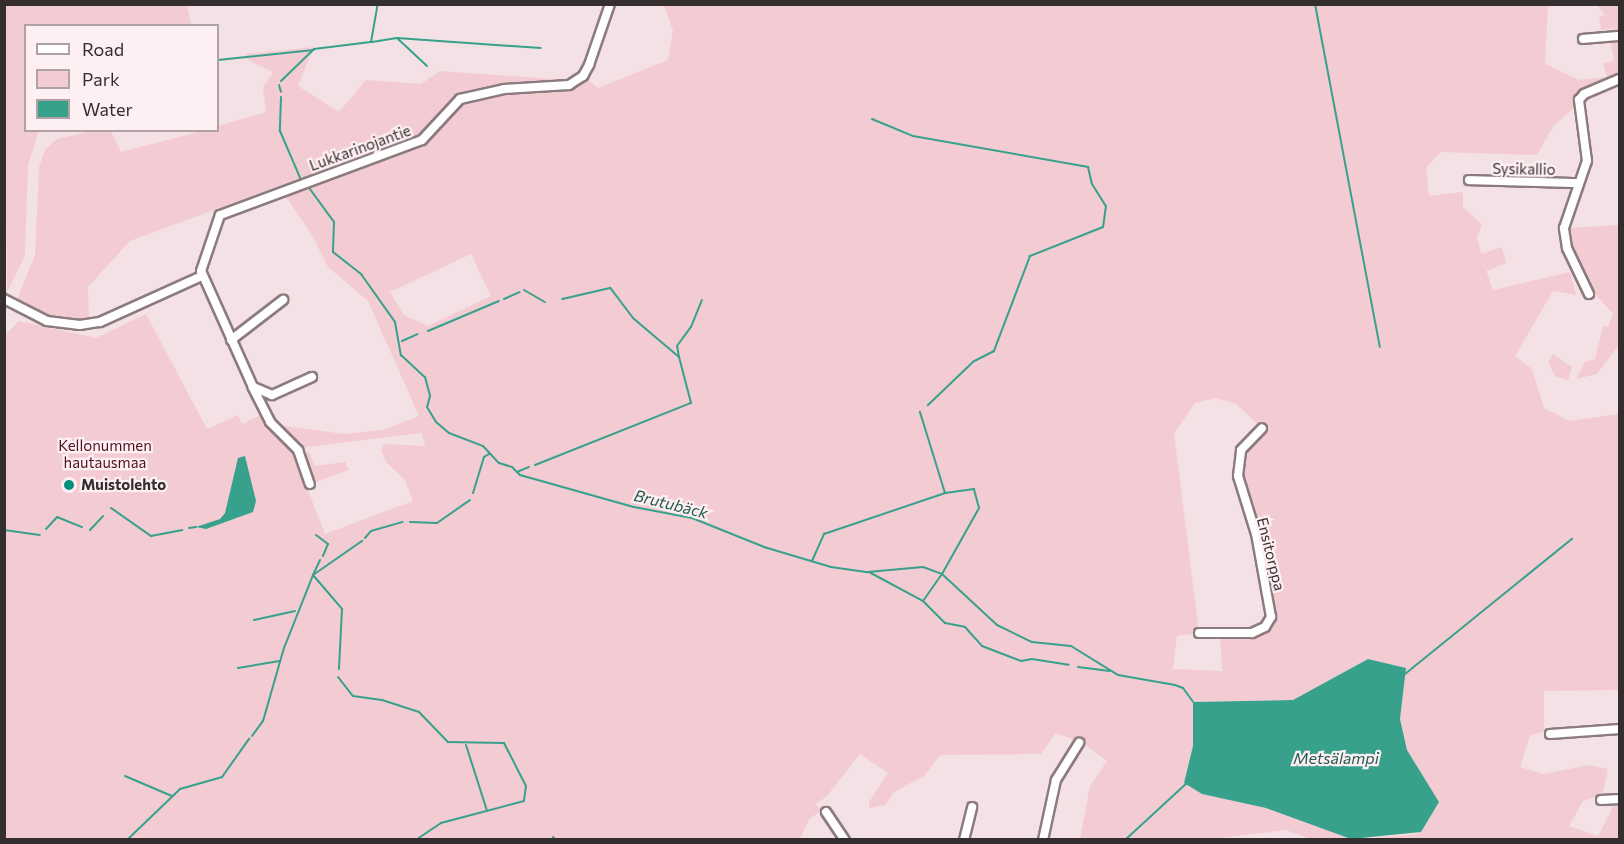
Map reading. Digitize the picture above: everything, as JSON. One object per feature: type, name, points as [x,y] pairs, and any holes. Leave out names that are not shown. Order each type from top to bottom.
[{"type":"street","name":"Lukkarinojantie","points":[[202,276],[202,265],[220,215],[422,140],[460,99],[504,89],[569,85],[582,76],[589,65],[610,4]]},
{"type":"street","points":[[1583,39],[1620,36]]},
{"type":"street","points":[[1589,294],[1565,239],[1568,212],[1587,161],[1579,103],[1584,93],[1620,79]]},
{"type":"street","name":"Sysikallio","points":[[1469,180],[1578,183]]},
{"type":"street","points":[[4,299],[47,321],[80,325],[100,322],[202,276],[270,423],[298,450],[310,484]]},
{"type":"street","points":[[231,340],[283,300]]},
{"type":"street","points":[[253,387],[272,395],[312,377]]},
{"type":"street","name":"Ensitorppa","points":[[1199,633],[1252,633],[1268,624],[1271,607],[1259,569],[1256,534],[1241,495],[1237,466],[1245,443],[1262,428]]},
{"type":"street","points":[[1550,734],[1620,729]]},
{"type":"street","points":[[1043,840],[1056,780],[1079,743]]},
{"type":"street","points":[[1601,800],[1620,799]]},
{"type":"street","points":[[964,840],[972,807]]},
{"type":"street","points":[[826,812],[845,840]]},
{"type":"green space","points":[[4,5],[187,5],[191,24],[24,24],[24,132],[39,132],[28,165],[25,255],[7,293]]},
{"type":"green space","name":"Kellonummen hautausmaa","points":[[664,5],[1548,5],[1545,64],[1579,80],[1607,77],[1603,63],[1614,61],[1610,39],[1619,38],[1619,75],[1579,92],[1574,108],[1554,125],[1537,155],[1441,152],[1426,168],[1429,196],[1463,192],[1463,207],[1482,225],[1477,237],[1481,254],[1502,247],[1506,263],[1487,271],[1483,261],[1493,290],[1570,272],[1576,295],[1553,291],[1515,356],[1532,369],[1544,408],[1570,421],[1619,414],[1619,690],[1544,691],[1544,732],[1530,735],[1520,767],[1544,774],[1589,765],[1608,769],[1603,794],[1583,801],[1569,826],[1598,836],[1614,805],[1619,805],[1619,839],[1363,839],[1417,834],[1439,802],[1407,750],[1400,719],[1406,668],[1368,659],[1293,700],[1193,702],[1193,746],[1184,783],[1202,794],[1266,808],[1351,839],[1311,839],[1286,830],[1210,839],[1080,839],[1090,786],[1107,761],[1083,743],[1056,733],[1041,754],[940,755],[924,776],[894,792],[885,805],[869,808],[869,802],[888,773],[860,754],[827,796],[816,804],[821,811],[809,819],[800,839],[5,840],[5,335],[19,321],[96,338],[146,314],[207,429],[238,415],[242,424],[261,415],[290,444],[325,534],[413,501],[405,480],[387,463],[381,451],[384,444],[425,446],[422,433],[299,448],[278,425],[344,434],[383,430],[419,416],[368,301],[328,267],[312,235],[284,194],[300,190],[297,179],[130,241],[88,287],[89,319],[50,317],[16,302],[35,255],[39,167],[45,150],[57,139],[87,132],[111,132],[121,152],[198,132],[219,132],[219,126],[266,112],[263,88],[273,72],[248,60],[246,54],[314,47],[298,86],[339,112],[366,80],[421,84],[440,71],[568,80],[584,77],[598,88],[668,60],[673,31]],"holes":[[[471,254],[491,296],[428,326],[404,315],[390,292]],[[1215,398],[1235,403],[1262,428],[1237,461],[1270,621],[1245,634],[1220,634],[1222,671],[1173,669],[1177,636],[1199,633],[1174,433],[1195,403]]]},
{"type":"green space","points":[[1597,5],[1619,5],[1619,33],[1615,34],[1614,28],[1601,30],[1599,17],[1605,15]]},
{"type":"green space","points":[[1619,225],[1619,345],[1597,374],[1576,379],[1585,362],[1595,359],[1603,326],[1608,327],[1613,314],[1583,280],[1569,247],[1567,228]]},
{"type":"green space","points":[[1553,354],[1572,367],[1568,380],[1556,377],[1548,362]]},
{"type":"green space","points":[[309,452],[315,466],[345,462],[349,470],[313,483],[301,453]]},
{"type":"water","points":[[245,456],[256,501],[253,512],[206,529],[196,527],[220,519],[225,513],[238,458]]},
{"type":"water","name":"Metsälampi","points":[[1368,659],[1406,668],[1400,719],[1407,750],[1439,802],[1421,832],[1351,839],[1266,808],[1202,794],[1184,783],[1193,746],[1193,702],[1293,700]]},
{"type":"waterway","name":"Brutubäck","points":[[281,81],[314,49],[371,42],[378,4]]},
{"type":"waterway","points":[[1315,4],[1380,347]]},
{"type":"waterway","points":[[397,38],[541,48]]},
{"type":"waterway","points":[[372,42],[397,38],[427,66]]},
{"type":"waterway","points":[[219,60],[313,50]]},
{"type":"waterway","name":"Brutubäck","points":[[279,85],[281,92]]},
{"type":"waterway","name":"Brutubäck","points":[[281,97],[280,131],[301,180]]},
{"type":"waterway","points":[[872,119],[913,136],[1088,167],[1092,184],[1106,206],[1103,227],[1030,256],[994,351],[974,361],[928,405]]},
{"type":"waterway","name":"Brutubäck","points":[[307,185],[334,222],[333,252],[361,274],[395,322],[401,355],[425,377],[430,396],[427,407],[436,422],[449,433],[483,446],[499,463],[512,467],[520,475],[634,507],[692,518],[764,547],[831,567],[868,572],[923,567],[942,574],[997,625],[1032,642],[1071,646],[1118,675],[1183,688],[1193,702]]},
{"type":"waterway","points":[[535,465],[691,403],[679,357],[633,318],[610,288],[562,299]]},
{"type":"waterway","points":[[524,290],[545,302]]},
{"type":"waterway","points":[[504,299],[520,292]]},
{"type":"waterway","points":[[679,357],[677,346],[691,327],[702,300]]},
{"type":"waterway","points":[[428,331],[499,301]]},
{"type":"waterway","points":[[402,341],[418,334]]},
{"type":"waterway","points":[[812,561],[824,534],[945,493],[920,412]]},
{"type":"waterway","points":[[473,493],[484,457],[489,454]]},
{"type":"waterway","points":[[517,472],[529,467]]},
{"type":"waterway","points":[[923,601],[942,574],[979,508],[974,489],[945,493]]},
{"type":"waterway","points":[[410,522],[437,523],[470,500]]},
{"type":"waterway","points":[[111,508],[151,536],[182,530]]},
{"type":"waterway","points":[[90,530],[103,516]]},
{"type":"waterway","points":[[46,529],[57,517],[82,527]]},
{"type":"waterway","points":[[365,538],[371,531],[403,522]]},
{"type":"waterway","points":[[189,528],[196,527]]},
{"type":"waterway","points":[[4,530],[40,535]]},
{"type":"waterway","points":[[316,535],[328,544],[323,556]]},
{"type":"waterway","points":[[1405,674],[1572,539]]},
{"type":"waterway","points":[[252,736],[263,721],[284,648],[313,575],[362,541]]},
{"type":"waterway","points":[[320,560],[313,575],[342,609],[339,669]]},
{"type":"waterway","points":[[869,572],[923,601],[945,623],[965,627],[982,646],[1021,661],[1032,659],[1069,665]]},
{"type":"waterway","points":[[254,620],[295,611]]},
{"type":"waterway","points":[[238,668],[279,661]]},
{"type":"waterway","points":[[1078,667],[1110,671]]},
{"type":"waterway","points":[[338,677],[353,696],[382,700],[419,712],[448,742],[504,743],[526,786],[524,801],[441,823],[416,840]]},
{"type":"waterway","points":[[127,840],[180,789],[222,777],[249,739]]},
{"type":"waterway","points":[[466,745],[487,811]]},
{"type":"waterway","points":[[125,776],[172,796]]},
{"type":"waterway","points":[[1125,840],[1186,784]]},
{"type":"waterway","points":[[553,837],[556,840]]},
{"type":"place","name":"Muistolehto","points":[[69,485]]}]
